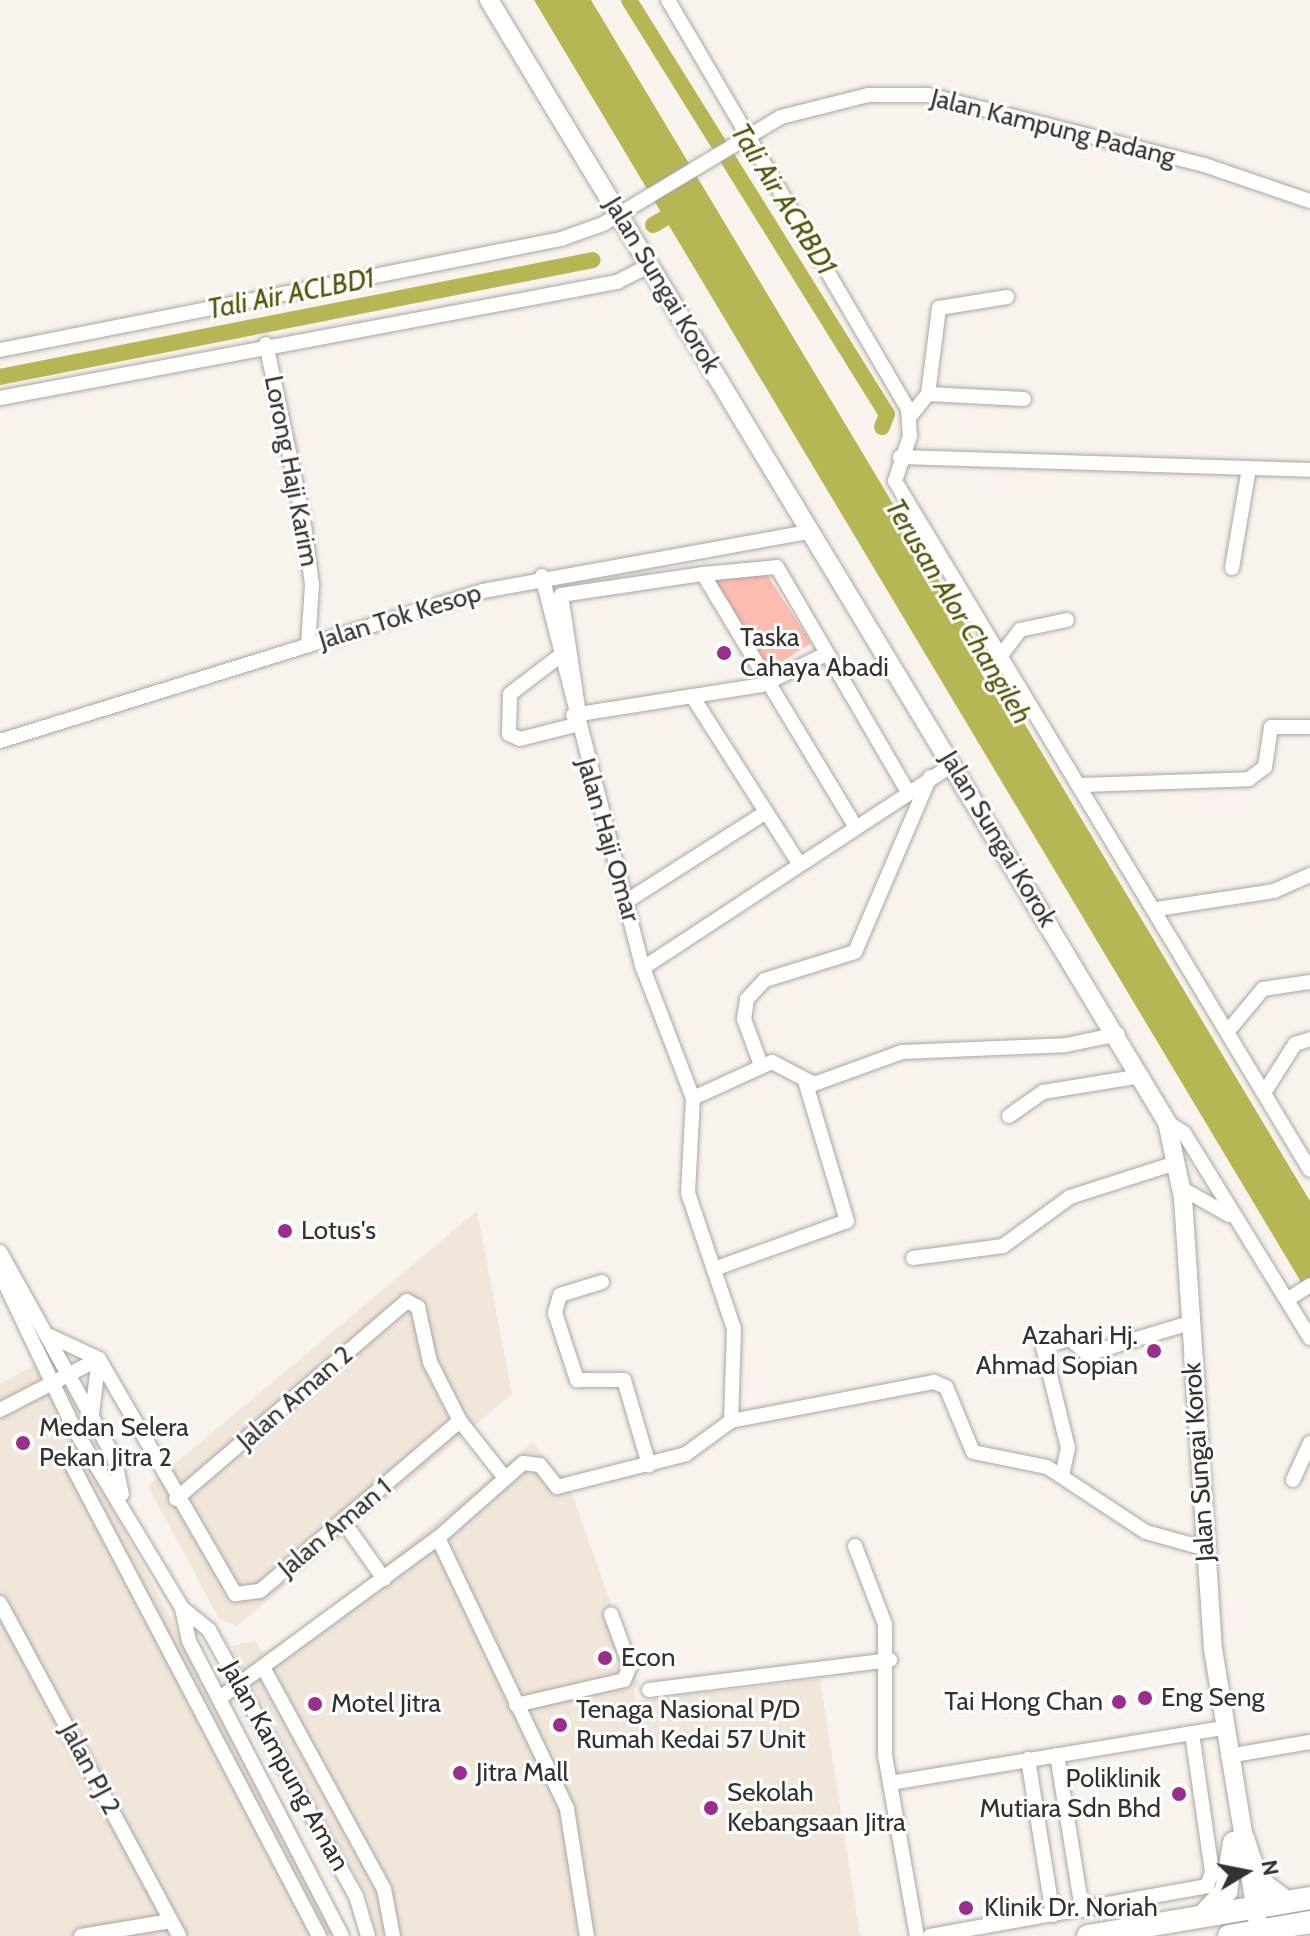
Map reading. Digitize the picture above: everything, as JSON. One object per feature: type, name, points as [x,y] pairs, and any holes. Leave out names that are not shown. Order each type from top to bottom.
[{"type":"highway","points":[[1238,1841],[1257,1880],[1286,1902]]},
{"type":"highway","points":[[1203,1915],[1226,1891],[1238,1841]]},
{"type":"highway","points":[[1088,1936],[1310,1898]]},
{"type":"highway","points":[[1245,1933],[1310,1922]]},
{"type":"main road","name":"Jalan Sungai Korok","points":[[489,0],[625,209],[650,265],[809,532],[1118,1034],[1167,1122],[1181,1188],[1203,1548],[1223,1728],[1249,1908],[1245,1933]]},
{"type":"street","points":[[668,0],[743,138],[911,415]]},
{"type":"street","name":"Jalan Kampung Padang","points":[[0,350],[561,239],[625,209],[743,138],[833,100],[928,95],[1204,165],[1310,201]]},
{"type":"street","points":[[0,398],[266,344],[617,282],[650,265]]},
{"type":"street","points":[[1007,297],[939,308],[928,394],[911,415],[895,481],[1157,909],[1310,1170]]},
{"type":"street","name":"Lorong Haji Karim","points":[[266,344],[303,518],[312,585],[308,645]]},
{"type":"street","points":[[928,394],[1024,399]]},
{"type":"street","points":[[900,457],[1310,470]]},
{"type":"street","points":[[1232,568],[1249,469]]},
{"type":"street","name":"Jalan Tok Kesop","points":[[0,741],[542,576],[809,532]]},
{"type":"street","points":[[576,718],[561,595],[703,574],[777,567],[908,792]]},
{"type":"street","points":[[703,574],[855,826]]},
{"type":"street","name":"Jalan Haji Omar","points":[[542,576],[557,658],[627,901],[643,968],[693,1098]]},
{"type":"street","points":[[1002,654],[1020,630],[1067,620]]},
{"type":"street","points":[[557,658],[510,694],[509,734],[520,739],[576,718],[771,683],[826,654]]},
{"type":"street","points":[[692,696],[799,863]]},
{"type":"street","points":[[1081,785],[1249,779],[1265,767],[1269,729],[1310,727]]},
{"type":"street","points":[[643,968],[953,764]]},
{"type":"street","points":[[761,1065],[744,1019],[747,999],[765,980],[855,952],[930,777]]},
{"type":"street","points":[[627,901],[766,812]]},
{"type":"street","points":[[1157,909],[1274,891],[1310,875]]},
{"type":"street","points":[[1228,1031],[1263,989],[1310,982]]},
{"type":"street","points":[[806,1084],[902,1052],[1066,1045],[1118,1034]]},
{"type":"street","points":[[1264,1093],[1295,1044],[1310,1039]]},
{"type":"street","points":[[714,1269],[847,1221],[806,1084],[782,1062],[761,1065],[693,1098],[688,1193],[734,1329],[731,1421]]},
{"type":"street","points":[[1009,1116],[1043,1092],[1142,1076]]},
{"type":"street","points":[[1167,1122],[1184,1133],[1239,1223],[1299,1293],[1310,1338]]},
{"type":"street","points":[[913,1258],[1003,1246],[1070,1197],[1176,1163]]},
{"type":"street","points":[[1181,1188],[1239,1223]]},
{"type":"street","name":"Jalan Kampung Aman","points":[[0,1252],[50,1336],[114,1457],[123,1498]]},
{"type":"street","name":"Jalan Kampung Aman","points":[[0,1273],[51,1383],[123,1498],[182,1608],[189,1641],[342,1936]]},
{"type":"street","points":[[602,1282],[560,1295],[555,1313],[577,1380],[624,1380],[649,1465]]},
{"type":"street","name":"Jalan Aman 2","points":[[176,1499],[415,1302],[430,1362],[460,1421]]},
{"type":"street","points":[[1062,1476],[1068,1448],[1043,1347],[1070,1339],[1087,1354],[1190,1323]]},
{"type":"street","points":[[50,1336],[99,1359],[176,1499]]},
{"type":"street","points":[[0,1410],[99,1359]]},
{"type":"street","points":[[94,1422],[99,1359]]},
{"type":"street","points":[[220,1698],[240,1687],[438,1538],[505,1478],[531,1460],[557,1487],[649,1465],[710,1442],[731,1421],[940,1382],[973,1452],[1028,1460],[1062,1476],[1146,1532],[1203,1548]]},
{"type":"street","points":[[460,1421],[505,1478]]},
{"type":"street","name":"Jalan Aman 1","points":[[176,1499],[227,1590],[244,1596],[260,1591],[460,1421]]},
{"type":"street","points":[[1293,1480],[1310,1443]]},
{"type":"street","points":[[73,1467],[319,1936]]},
{"type":"street","points":[[343,1521],[384,1579]]},
{"type":"street","points":[[438,1538],[567,1809],[587,1936]]},
{"type":"street","points":[[855,1546],[885,1624],[890,1660],[884,1735],[917,1936]]},
{"type":"street","name":"Jalan PJ 2","points":[[0,1603],[179,1936]]},
{"type":"street","name":"Jalan Kampung Aman","points":[[182,1608],[209,1630],[356,1896],[368,1936]]},
{"type":"street","points":[[516,1705],[624,1680],[630,1666],[611,1614]]},
{"type":"street","points":[[649,1690],[890,1660]]},
{"type":"street","points":[[264,1669],[384,1889],[393,1936]]},
{"type":"street","points":[[890,1783],[1223,1728]]},
{"type":"street","points":[[930,1936],[1200,1890],[1212,1881],[1192,1734]]},
{"type":"street","points":[[1228,1763],[1310,1742]]},
{"type":"street","points":[[1057,1755],[1082,1910]]},
{"type":"street","points":[[1028,1759],[1053,1915]]},
{"type":"street","points":[[81,1936],[171,1921]]},
{"type":"shaded area","name":"Terusan Alor Changileh","points":[[534,0],[591,0],[856,442],[1310,1201],[1310,1297]]},
{"type":"shaded area","points":[[766,573],[811,643],[769,670],[709,577]]},
{"type":"shaded area","points":[[477,1211],[512,1394],[237,1626],[219,1619],[148,1486]]},
{"type":"shaded area","points":[[36,1364],[328,1915],[332,1936],[0,1936],[0,1384]]},
{"type":"shaded area","points":[[533,1442],[571,1491],[640,1686],[633,1688],[636,1701],[820,1679],[860,1936],[376,1936],[369,1901],[231,1646],[255,1641],[263,1652],[305,1629]]},
{"type":"waterway","name":"Tali Air ACRBD1","points":[[629,0],[887,414],[882,427]]},
{"type":"waterway","name":"Tali Air ACLBD1","points":[[653,225],[681,209]]},
{"type":"waterway","name":"Tali Air ACLBD1","points":[[0,377],[593,260]]},
{"type":"place","name":"Taska Cahaya Abadi","points":[[724,653]]},
{"type":"place","name":"Lotus's","points":[[285,1231]]},
{"type":"place","name":"Azahari Hj. Ahmad Sopian","points":[[1154,1351]]},
{"type":"place","name":"Medan Selera Pekan Jitra 2","points":[[23,1443]]},
{"type":"place","name":"Econ","points":[[605,1658]]},
{"type":"place","name":"Eng Seng","points":[[1145,1698]]},
{"type":"place","name":"Tai Hong Chan","points":[[1119,1702]]},
{"type":"place","name":"Motel Jitra","points":[[315,1704]]},
{"type":"place","name":"Tenaga Nasional P/D Rumah Kedai 57 Unit","points":[[560,1725]]},
{"type":"place","name":"Jitra Mall","points":[[460,1773]]},
{"type":"place","name":"Poliklinik Mutiara Sdn Bhd","points":[[1179,1794]]},
{"type":"place","name":"Sekolah Kebangsaan Jitra","points":[[711,1808]]},
{"type":"place","name":"Klinik Dr. Noriah","points":[[966,1908]]}]
